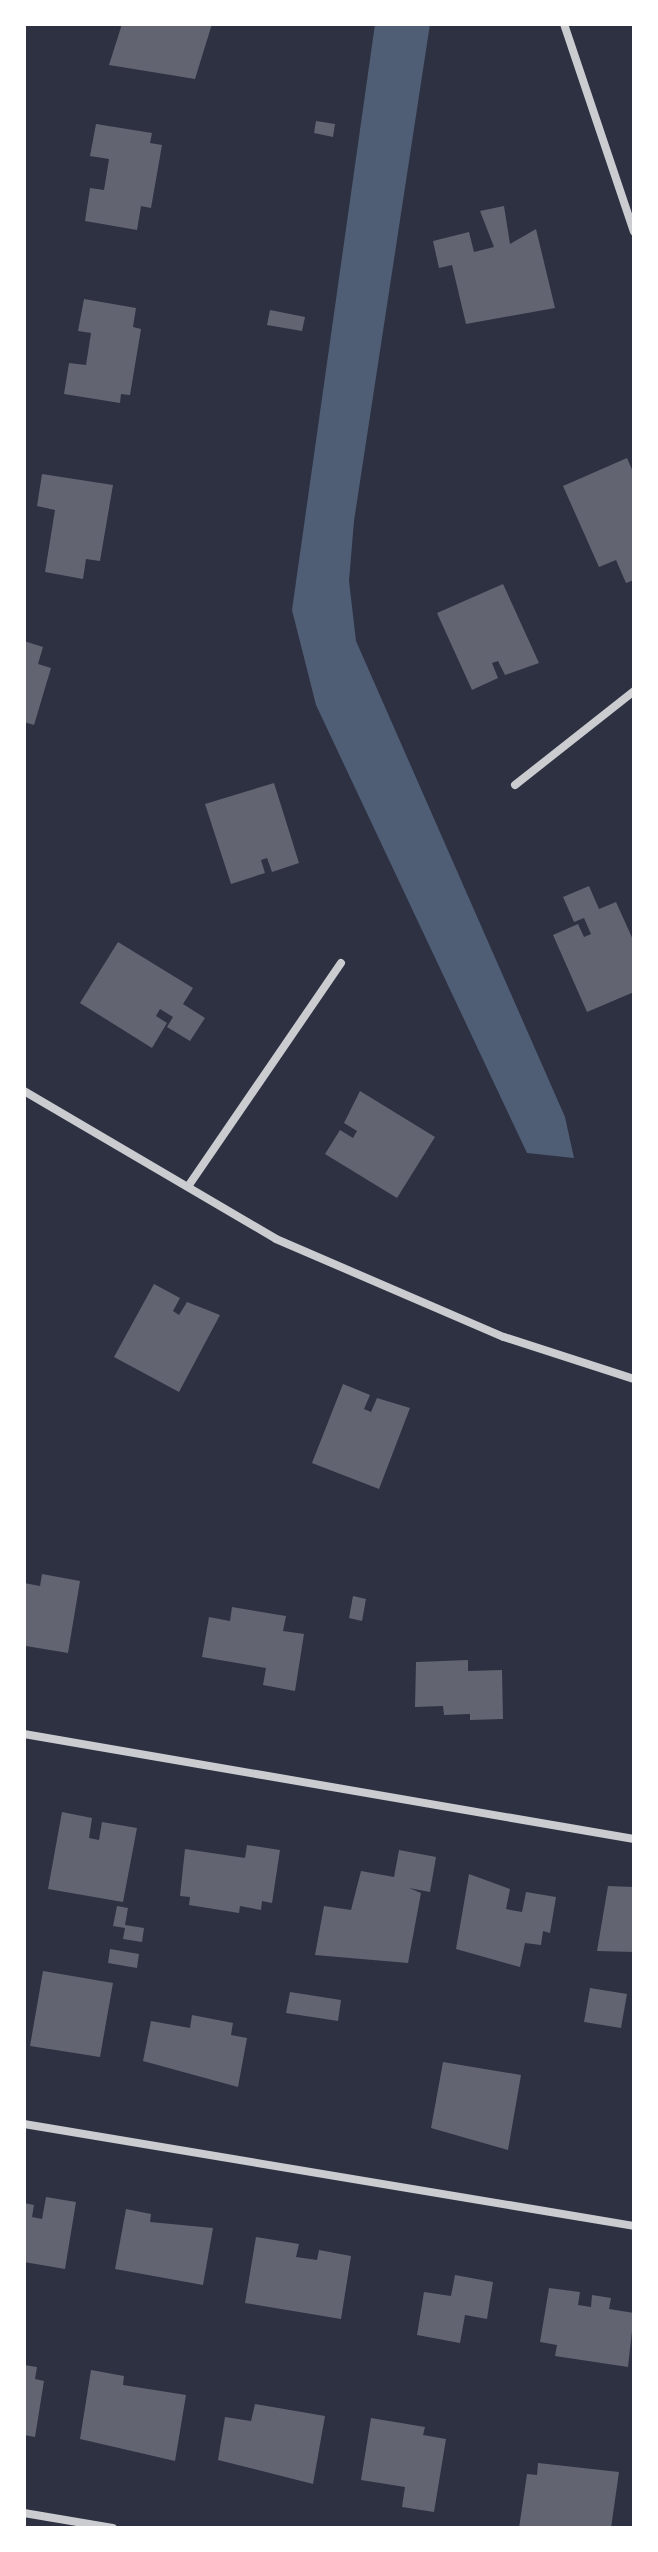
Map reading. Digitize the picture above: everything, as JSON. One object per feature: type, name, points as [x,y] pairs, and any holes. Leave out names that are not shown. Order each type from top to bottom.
[{"type":"street","points":[[564,24],[634,232]]},
{"type":"street","points":[[515,785],[634,691]]},
{"type":"street","points":[[189,1185],[341,963]]},
{"type":"street","points":[[24,1091],[189,1185],[276,1239],[485,1329],[634,1379]]},
{"type":"street","points":[[24,1734],[634,1839]]},
{"type":"street","points":[[24,2124],[634,2226]]},
{"type":"street","points":[[24,2513],[113,2528]]},
{"type":"water","points":[[375,24],[430,24],[354,521],[349,581],[356,641],[565,1117],[574,1158],[527,1153],[316,705],[292,610]]},
{"type":"building","points":[[122,24],[212,24],[195,79],[109,65]]},
{"type":"building","points":[[316,121],[335,124],[333,137],[314,133]]},
{"type":"building","points":[[96,124],[152,133],[150,143],[162,145],[151,208],[141,206],[137,230],[85,221],[90,188],[104,190],[109,159],[90,156]]},
{"type":"building","points":[[504,206],[510,244],[536,229],[555,308],[466,324],[452,265],[439,268],[433,241],[469,232],[474,252],[494,247],[480,211]]},
{"type":"building","points":[[84,299],[136,308],[133,327],[141,329],[130,395],[121,394],[120,403],[64,394],[69,363],[86,365],[91,333],[78,331]]},
{"type":"building","points":[[270,310],[305,317],[302,331],[267,325]]},
{"type":"building","points":[[627,458],[634,474],[634,580],[626,583],[616,560],[599,567],[563,486]]},
{"type":"building","points":[[42,474],[113,485],[100,561],[86,559],[83,579],[45,572],[55,510],[37,506]]},
{"type":"building","points":[[503,584],[539,663],[505,675],[498,661],[492,663],[498,678],[472,690],[437,613]]},
{"type":"building","points":[[24,641],[43,647],[38,664],[51,668],[34,725],[24,722]]},
{"type":"building","points":[[274,783],[299,863],[272,872],[267,858],[261,860],[265,873],[231,884],[205,804]]},
{"type":"building","points":[[589,886],[599,909],[616,902],[634,942],[634,992],[587,1012],[553,935],[578,924],[584,937],[591,934],[584,918],[574,922],[563,897]]},
{"type":"building","points":[[118,942],[193,988],[183,1004],[205,1018],[190,1041],[167,1027],[173,1017],[160,1009],[156,1016],[167,1023],[152,1048],[80,1003]]},
{"type":"building","points":[[360,1091],[435,1137],[397,1198],[325,1154],[340,1130],[353,1138],[357,1131],[344,1123]]},
{"type":"building","points":[[154,1284],[180,1298],[173,1311],[179,1315],[187,1302],[220,1315],[179,1392],[114,1357]]},
{"type":"building","points":[[343,1384],[370,1395],[364,1409],[371,1412],[377,1398],[410,1408],[379,1489],[312,1463]]},
{"type":"building","points":[[42,1574],[80,1581],[68,1653],[26,1646],[24,1583],[40,1586]]},
{"type":"building","points":[[353,1596],[366,1599],[362,1621],[349,1618]]},
{"type":"building","points":[[232,1607],[286,1616],[283,1631],[304,1634],[295,1691],[263,1685],[266,1668],[202,1657],[209,1617],[230,1621]]},
{"type":"building","points":[[468,1660],[468,1671],[502,1670],[503,1719],[470,1720],[470,1714],[444,1715],[443,1706],[415,1707],[416,1662]]},
{"type":"building","points":[[62,1812],[92,1818],[89,1838],[99,1840],[102,1822],[137,1828],[123,1902],[48,1889]]},
{"type":"building","points":[[247,1845],[280,1850],[272,1903],[262,1901],[261,1910],[240,1906],[239,1913],[189,1905],[190,1897],[180,1896],[185,1849],[245,1858]]},
{"type":"building","points":[[399,1850],[436,1857],[430,1892],[409,1888],[421,1893],[408,1963],[315,1955],[324,1906],[351,1910],[361,1871],[394,1877]]},
{"type":"building","points":[[469,1874],[510,1889],[506,1909],[522,1912],[526,1892],[556,1897],[550,1933],[543,1931],[541,1945],[525,1943],[520,1967],[456,1949]]},
{"type":"building","points":[[608,1886],[634,1887],[634,1952],[597,1951]]},
{"type":"building","points":[[117,1906],[128,1908],[125,1925],[144,1928],[142,1942],[123,1939],[125,1928],[113,1926]]},
{"type":"building","points":[[110,1949],[139,1954],[137,1968],[108,1963]]},
{"type":"building","points":[[43,1971],[113,1983],[100,2057],[30,2046]]},
{"type":"building","points":[[590,1988],[627,1994],[621,2028],[584,2022]]},
{"type":"building","points":[[290,1992],[341,2000],[338,2021],[286,2013]]},
{"type":"building","points":[[192,2015],[233,2023],[231,2035],[247,2038],[238,2087],[143,2061],[151,2021],[190,2028]]},
{"type":"building","points":[[443,2062],[521,2075],[508,2150],[431,2128]]},
{"type":"building","points":[[46,2197],[76,2202],[65,2269],[24,2262],[24,2203],[34,2205],[32,2217],[42,2219]]},
{"type":"building","points":[[126,2209],[151,2214],[150,2222],[213,2228],[203,2285],[115,2269]]},
{"type":"building","points":[[256,2237],[299,2244],[296,2257],[317,2260],[319,2250],[351,2256],[341,2319],[245,2303]]},
{"type":"building","points":[[455,2275],[493,2282],[487,2319],[465,2315],[460,2343],[417,2335],[424,2292],[451,2296]]},
{"type":"building","points":[[549,2288],[580,2292],[578,2305],[591,2307],[592,2295],[611,2298],[609,2309],[634,2313],[628,2367],[555,2356],[557,2345],[540,2342]]},
{"type":"building","points":[[24,2365],[37,2367],[35,2379],[44,2381],[35,2437],[24,2435]]},
{"type":"building","points":[[91,2370],[124,2376],[123,2385],[186,2395],[175,2461],[80,2439]]},
{"type":"building","points":[[255,2404],[325,2416],[313,2484],[218,2460],[225,2417],[251,2421]]},
{"type":"building","points":[[371,2418],[425,2427],[423,2435],[446,2439],[434,2512],[402,2507],[405,2487],[361,2480]]},
{"type":"building","points":[[538,2463],[619,2472],[611,2528],[519,2528],[527,2474],[537,2475]]}]
